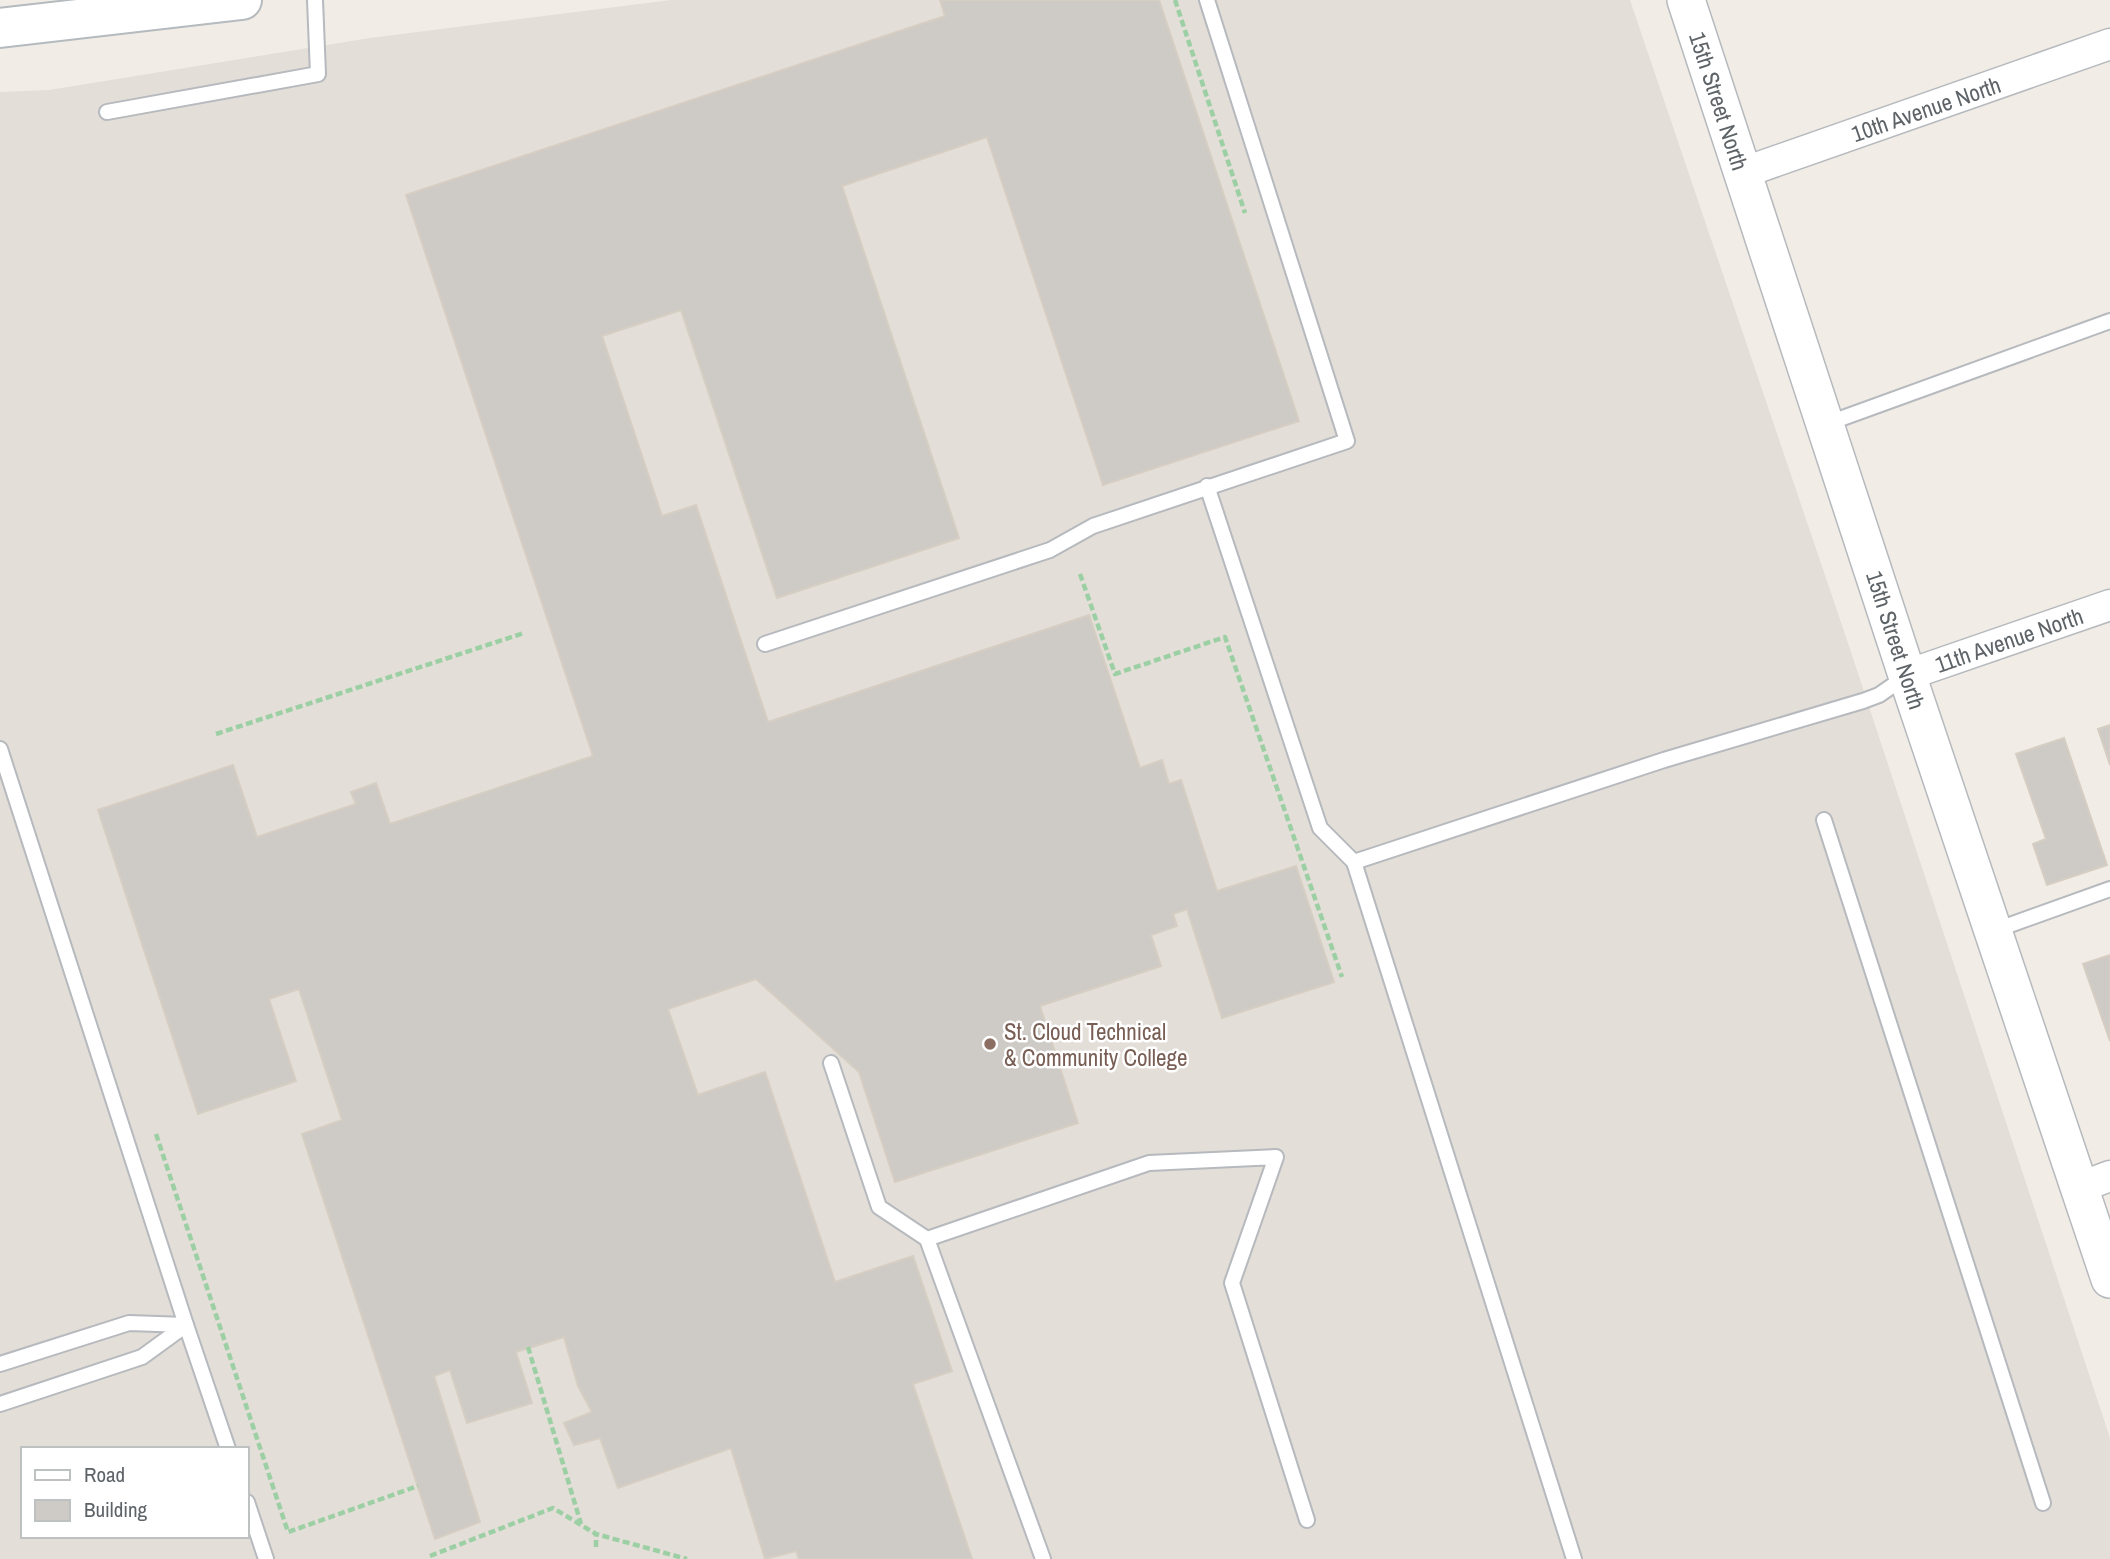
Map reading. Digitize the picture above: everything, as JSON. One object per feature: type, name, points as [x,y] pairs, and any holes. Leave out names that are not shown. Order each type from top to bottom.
[{"type":"main road","points":[[0,28],[242,0]]},
{"type":"street","name":"15th Street North","points":[[1686,0],[1993,931],[2094,1182],[2110,1279]]},
{"type":"street","name":"10th Avenue North","points":[[1742,173],[2110,44]]},
{"type":"street","name":"11th Avenue North","points":[[1907,675],[2110,605]]},
{"type":"lane","points":[[107,112],[318,74],[315,0]]},
{"type":"lane","points":[[765,644],[1050,550],[1093,526],[1347,441],[1207,0]]},
{"type":"lane","points":[[1825,424],[2110,321]]},
{"type":"lane","points":[[1207,486],[1320,828],[1353,862],[1574,1559]]},
{"type":"lane","points":[[1353,862],[1602,780],[1871,698],[1907,675]]},
{"type":"lane","points":[[0,749],[227,1447]]},
{"type":"lane","points":[[1824,820],[2043,1503]]},
{"type":"lane","points":[[1993,931],[2110,889]]},
{"type":"lane","points":[[831,1063],[879,1207],[927,1239],[1043,1559]]},
{"type":"lane","points":[[927,1239],[1149,1163],[1276,1157],[1232,1283],[1307,1520]]},
{"type":"lane","points":[[0,1364],[129,1323],[186,1325]]},
{"type":"lane","points":[[0,1404],[142,1357],[186,1325]]},
{"type":"lane","points":[[248,1505],[266,1559]]},
{"type":"path","points":[[1175,0],[1247,220]]},
{"type":"path","points":[[1080,574],[1115,674],[1224,637],[1342,977]]},
{"type":"path","points":[[216,734],[524,633]]},
{"type":"path","points":[[1318,908],[1326,906]]},
{"type":"path","points":[[156,1134],[288,1532],[418,1486]]},
{"type":"path","points":[[528,1347],[582,1525]]},
{"type":"path","points":[[429,1556],[553,1508],[596,1534],[687,1559]]},
{"type":"path","points":[[596,1534],[596,1547]]},
{"type":"shaded area","name":"St. Cloud Technical & Community College","points":[[671,0],[1630,0],[1850,649],[2110,1438],[2110,1559],[0,1559],[0,92],[49,90],[370,38]]},
{"type":"building","name":"St. Cloud Technical & Community College","points":[[940,0],[1159,0],[1299,421],[1103,485],[987,137],[842,186],[959,538],[777,598],[681,310],[602,336],[662,516],[696,505],[768,722],[1089,615],[1140,768],[1162,760],[1169,784],[1181,780],[1217,891],[1296,866],[1334,982],[1222,1018],[1187,909],[1173,914],[1177,926],[1151,935],[1161,966],[1040,1006],[1078,1123],[895,1182],[859,1072],[756,979],[668,1009],[698,1095],[765,1072],[835,1282],[913,1256],[952,1371],[913,1384],[972,1559],[799,1559],[796,1551],[765,1559],[731,1448],[618,1488],[600,1438],[574,1445],[564,1423],[592,1412],[578,1386],[564,1337],[516,1352],[532,1403],[467,1423],[450,1370],[434,1376],[480,1522],[435,1539],[302,1134],[342,1120],[299,989],[269,999],[296,1081],[198,1114],[98,810],[233,765],[257,837],[356,804],[351,792],[376,783],[390,824],[593,756],[406,195],[945,16]]},
{"type":"building","points":[[2110,725],[2110,765],[2098,729]]},
{"type":"building","points":[[2064,738],[2107,865],[2047,885],[2033,844],[2046,839],[2016,754]]},
{"type":"building","points":[[2110,955],[2110,1041],[2083,964]]},
{"type":"place","name":"St. Cloud Technical & Community College","points":[[990,1044]]}]
